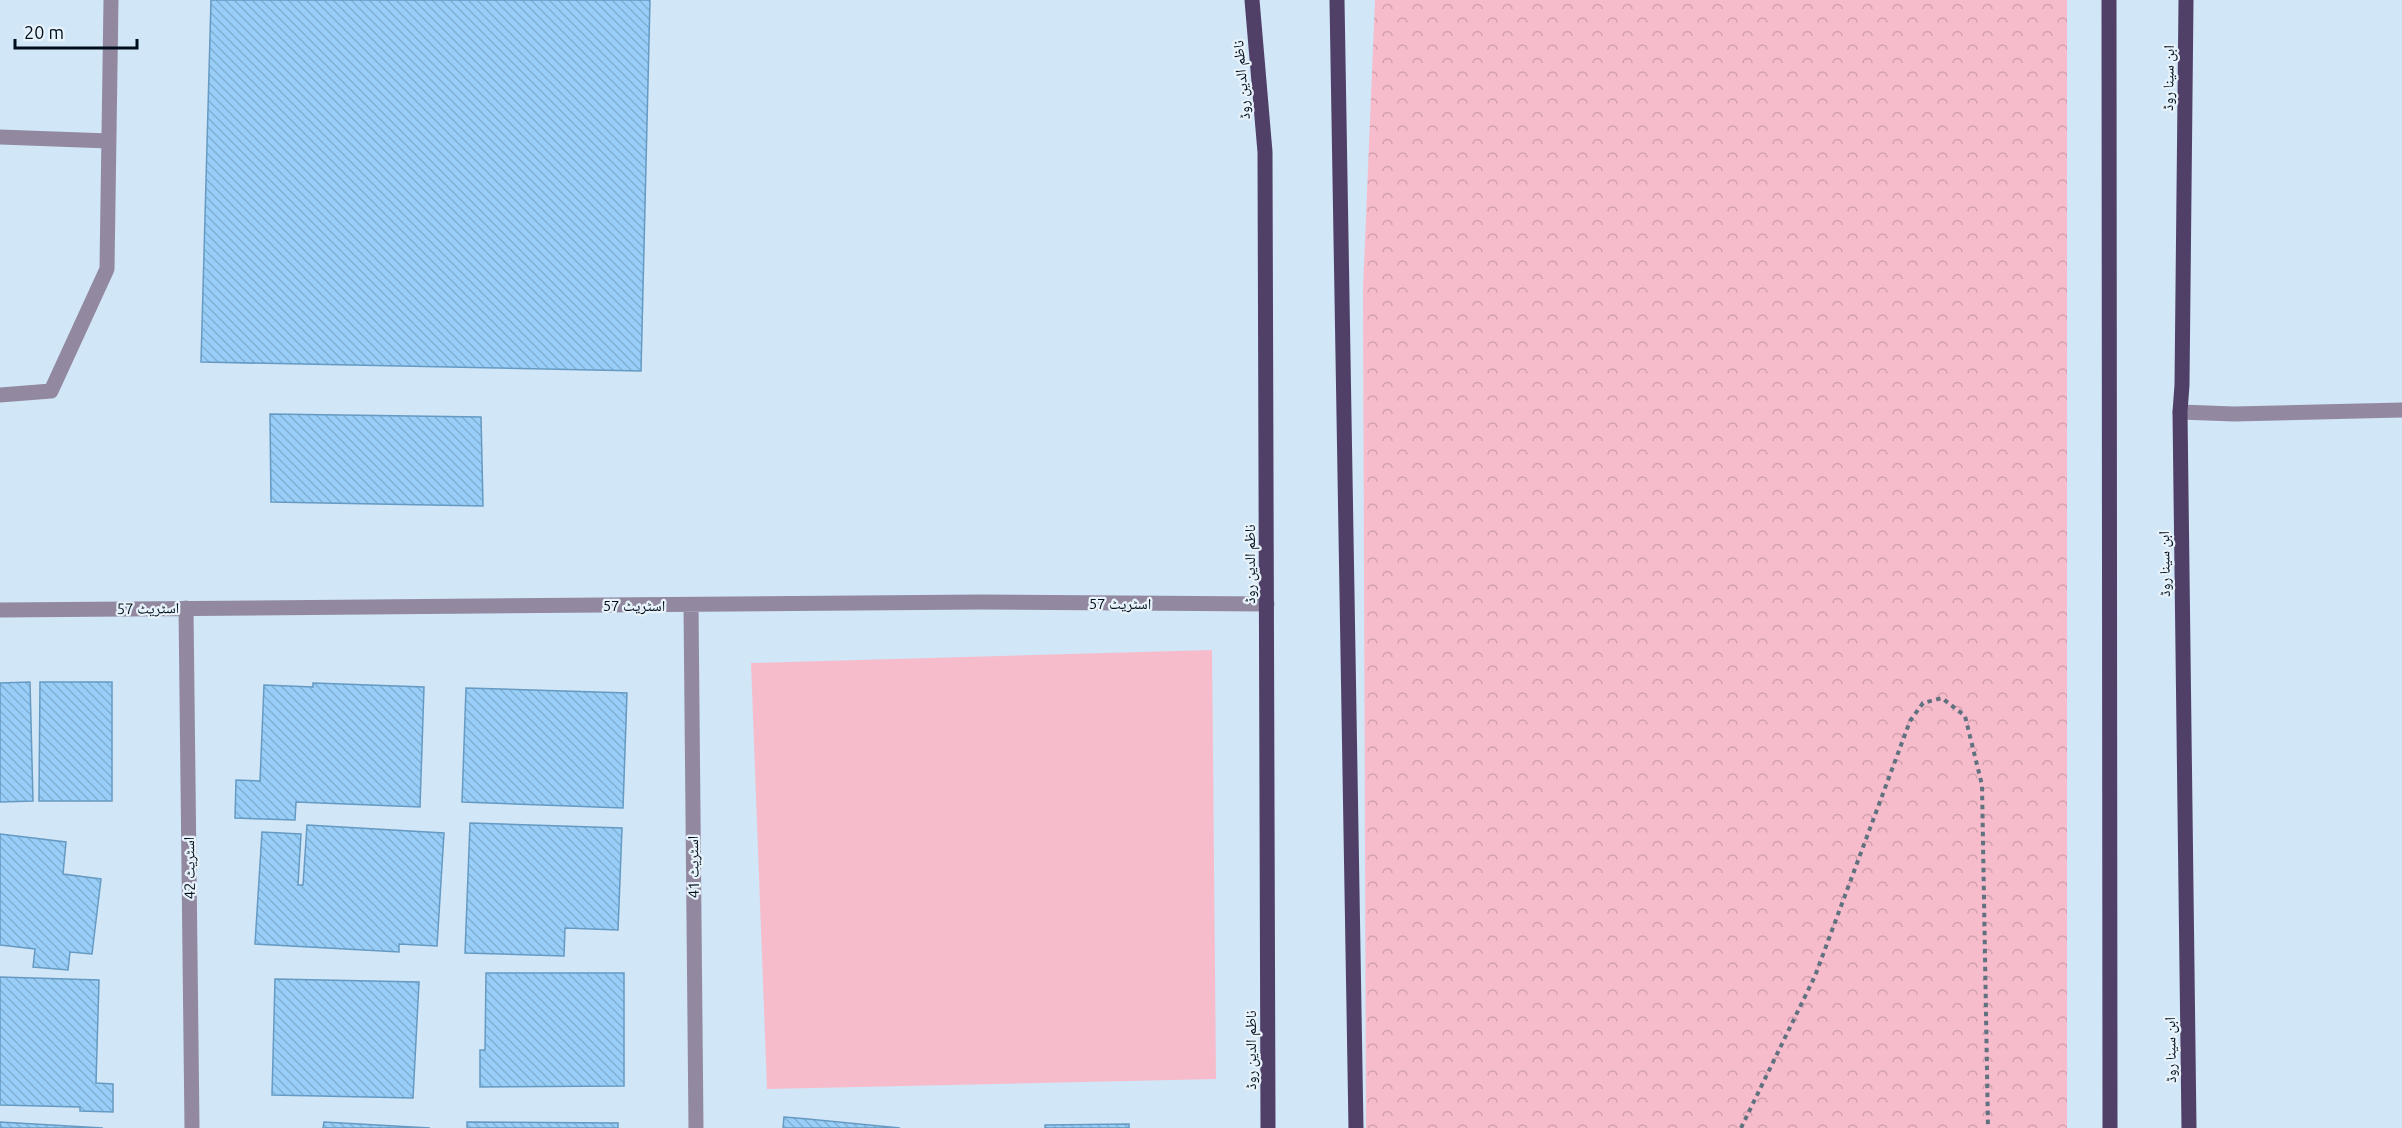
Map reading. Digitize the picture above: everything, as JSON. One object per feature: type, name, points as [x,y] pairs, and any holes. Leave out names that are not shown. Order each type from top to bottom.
[{"type":"main road","name":"ناظم الدین روڈ","points":[[1252,0],[1265,152],[1268,1128]]},
{"type":"main road","points":[[1337,0],[1355,1126]]},
{"type":"main road","points":[[2109,0],[2110,1128]]},
{"type":"main road","name":"ابن سینا روڈ","points":[[2186,0],[2180,412],[2188,1128]]},
{"type":"street","points":[[0,394],[51,391],[107,269],[111,0]]},
{"type":"street","points":[[0,137],[109,141]]},
{"type":"street","points":[[2180,412],[2234,414],[2402,410]]},
{"type":"street","name":"اسٹریٹ 57","points":[[0,610],[969,602],[1268,604]]},
{"type":"street","name":"اسٹریٹ 41","points":[[691,605],[696,1128]]},
{"type":"street","name":"اسٹریٹ 42","points":[[186,608],[192,1128]]},
{"type":"path","points":[[1742,1128],[1815,975],[1910,721],[1923,703],[1941,698],[1965,716],[1982,785],[1988,1128]]},
{"type":"green space","points":[[1375,0],[2067,0],[2067,1128],[1366,1128],[1363,289]]},
{"type":"green space","points":[[1212,650],[1216,1079],[767,1089],[751,663]]},
{"type":"building","points":[[211,0],[650,0],[641,371],[201,362]]},
{"type":"building","points":[[270,414],[481,417],[483,506],[271,502]]},
{"type":"building","points":[[30,682],[33,801],[0,802],[0,683]]},
{"type":"building","points":[[40,682],[112,682],[112,801],[39,801]]},
{"type":"building","points":[[313,683],[424,687],[420,807],[296,802],[295,820],[235,818],[236,780],[260,781],[264,685],[313,687]]},
{"type":"building","points":[[466,688],[627,693],[623,808],[462,802]]},
{"type":"building","points":[[470,823],[622,828],[618,930],[565,928],[564,956],[465,953]]},
{"type":"building","points":[[307,825],[444,833],[437,946],[399,944],[399,952],[255,944],[262,832],[301,834],[298,885],[303,885]]},
{"type":"building","points":[[0,834],[66,842],[63,874],[101,879],[92,954],[70,952],[68,970],[33,967],[35,949],[0,945]]},
{"type":"building","points":[[486,973],[624,973],[624,1086],[480,1087],[480,1050],[485,1050]]},
{"type":"building","points":[[0,977],[99,980],[96,1083],[113,1084],[113,1112],[80,1111],[80,1107],[0,1105]]},
{"type":"building","points":[[275,979],[419,982],[413,1098],[272,1095]]},
{"type":"building","points":[[784,1117],[808,1119],[900,1128],[783,1128]]},
{"type":"building","points":[[0,1122],[103,1128],[0,1128]]},
{"type":"building","points":[[324,1122],[430,1128],[323,1128]]},
{"type":"building","points":[[467,1122],[618,1123],[618,1128],[467,1128]]},
{"type":"building","points":[[1129,1124],[1129,1128],[1045,1128],[1045,1125]]}]
